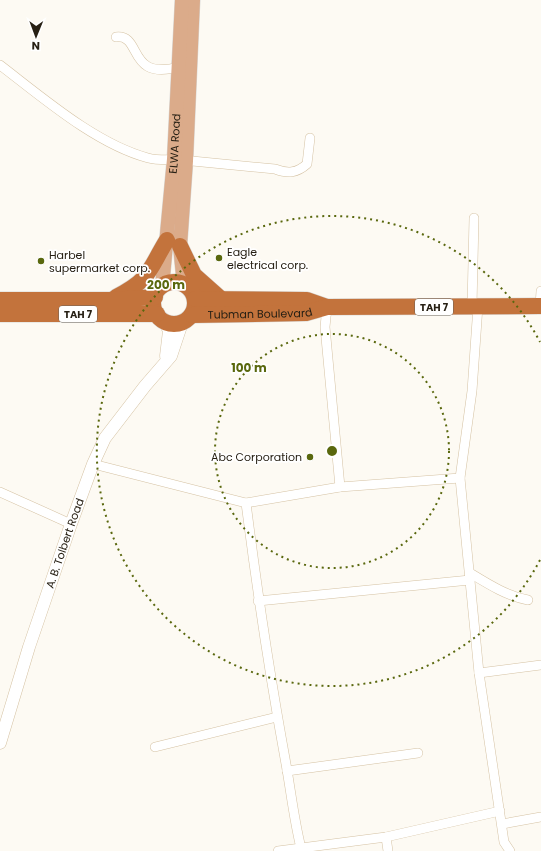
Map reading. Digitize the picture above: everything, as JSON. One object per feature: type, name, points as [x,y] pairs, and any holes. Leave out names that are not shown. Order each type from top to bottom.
[{"type":"highway","points":[[111,300],[136,286],[146,278],[174,243],[194,276],[222,299]]},
{"type":"highway","points":[[111,300],[158,292],[172,283],[184,285],[189,288],[195,299],[195,304],[187,319],[170,324],[161,318],[154,302],[158,292]]},
{"type":"highway","name":"Tubman Boulevard","points":[[195,299],[307,300],[327,307]]},
{"type":"highway","name":"TAH 7","points":[[0,300],[111,300]]},
{"type":"highway","name":"Tubman Boulevard","points":[[187,319],[306,313],[327,307],[541,306]]},
{"type":"highway","name":"TAH 7","points":[[0,314],[161,318]]},
{"type":"main road","name":"ELWA Road","points":[[180,160],[179,67],[182,0]]},
{"type":"main road","name":"ELWA Road","points":[[158,292],[174,243],[193,0]]},
{"type":"main road","name":"ELWA Road","points":[[174,243],[184,285]]},
{"type":"street","points":[[116,37],[122,36],[128,40],[141,63],[150,68],[167,70],[179,67]]},
{"type":"street","points":[[0,65],[39,95],[110,143],[129,152],[150,159],[180,160],[293,172],[307,164],[310,138]]},
{"type":"street","points":[[474,218],[475,306],[472,391],[460,478],[480,673],[504,842],[510,851]]},
{"type":"street","points":[[541,291],[541,306]]},
{"type":"street","points":[[327,307],[325,327],[340,487]]},
{"type":"street","points":[[161,318],[169,331],[165,363]]},
{"type":"street","name":"A. B. Tolbert Road","points":[[0,743],[29,647],[93,464],[105,438],[171,356],[187,319]]},
{"type":"street","points":[[93,464],[246,503],[340,487],[460,478]]},
{"type":"street","points":[[0,492],[71,524]]},
{"type":"street","points":[[246,503],[258,601],[294,820],[300,848]]},
{"type":"street","points":[[258,601],[470,576],[518,598],[528,600]]},
{"type":"street","points":[[480,673],[541,665]]},
{"type":"street","points":[[155,747],[277,717]]},
{"type":"street","points":[[287,771],[418,753]]},
{"type":"street","points":[[278,851],[386,837],[500,811]]},
{"type":"street","points":[[502,824],[541,817]]},
{"type":"street","points":[[386,837],[388,851]]},
{"type":"place","name":"Eagle electrical corp.","points":[[219,258]]},
{"type":"place","name":"Harbel supermarket corp.","points":[[41,261]]},
{"type":"place","name":"Abc Corporation","points":[[310,457]]}]
